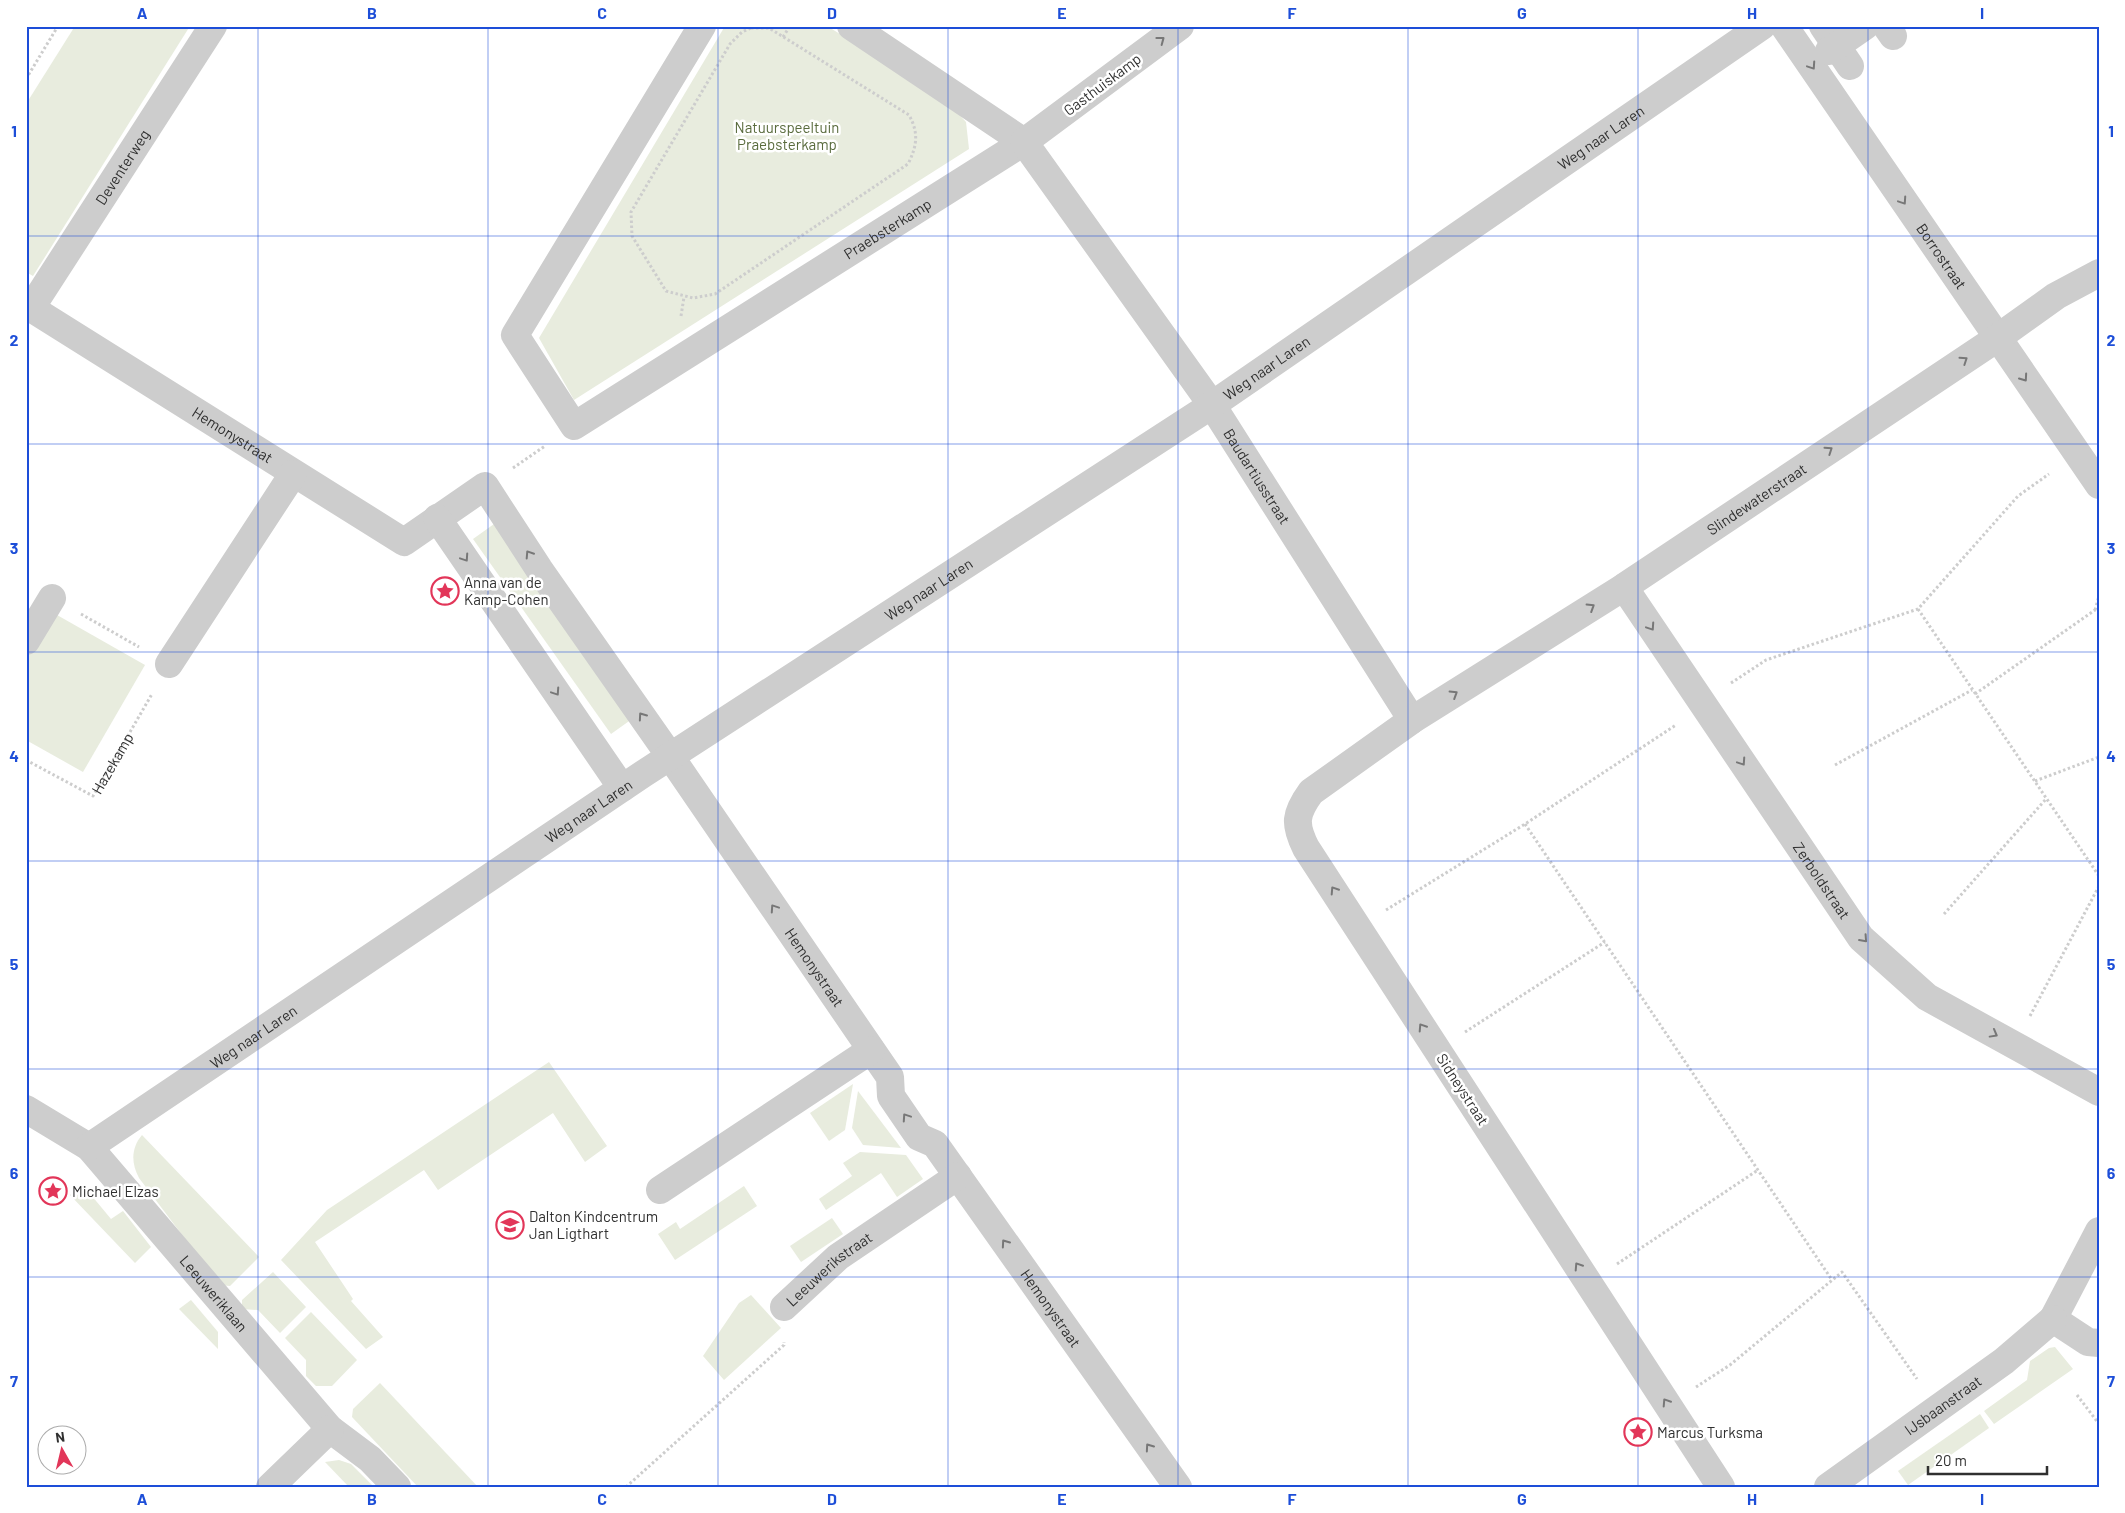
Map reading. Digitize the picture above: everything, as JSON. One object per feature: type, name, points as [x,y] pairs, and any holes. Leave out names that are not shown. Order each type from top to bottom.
[{"type":"street","name":"Deventerweg","points":[[29,306],[214,26]]},
{"type":"street","points":[[574,426],[515,335],[702,26]]},
{"type":"street","points":[[851,26],[1024,142]]},
{"type":"street","name":"Gasthuiskamp","points":[[1024,142],[1180,26]]},
{"type":"street","name":"Weg naar Laren","points":[[89,1147],[670,756],[1212,405],[1762,26]]},
{"type":"street","name":"Borrostraat","points":[[1784,26],[1996,339],[2099,485]]},
{"type":"street","points":[[1835,47],[1865,26]]},
{"type":"street","name":"Praebsterkamp","points":[[574,426],[1024,142]]},
{"type":"street","name":"Baudartiusstraat","points":[[1024,142],[1212,405],[1412,720]]},
{"type":"street","name":"Slindewaterstraat","points":[[1412,720],[1624,587],[1996,339],[2056,296],[2099,273]]},
{"type":"street","name":"Hemonystraat","points":[[29,306],[293,474],[404,542],[485,486],[539,570],[670,756],[890,1077],[891,1096],[914,1130],[919,1137],[935,1144],[1178,1487]]},
{"type":"street","points":[[169,664],[293,474]]},
{"type":"street","points":[[437,518],[622,788]]},
{"type":"street","name":"Zerboldstraat","points":[[1624,587],[1862,938],[1927,997],[2099,1092]]},
{"type":"street","points":[[26,641],[52,598]]},
{"type":"street","name":"Sidneystraat","points":[[1412,720],[1311,792],[1302,804],[1297,816],[1298,831],[1306,848],[1721,1487]]},
{"type":"street","points":[[660,1190],[871,1050]]},
{"type":"street","name":"Leeuweriklaan","points":[[26,1109],[89,1147],[330,1429],[370,1459],[397,1487]]},
{"type":"street","name":"Leeuwerikstraat","points":[[784,1307],[838,1257],[958,1176]]},
{"type":"street","points":[[2099,1231],[2053,1319],[2088,1342],[2099,1343]]},
{"type":"street","name":"IJsbaanstraat","points":[[1828,1487],[2004,1361],[2053,1319]]},
{"type":"street","points":[[270,1487],[330,1429]]},
{"type":"path","points":[[26,79],[58,26]]},
{"type":"path","points":[[783,37],[790,26]]},
{"type":"path","points":[[751,28],[769,28],[783,37],[909,115],[916,128],[914,153],[908,164],[715,294],[693,298],[666,291],[632,236],[631,212],[730,44],[742,32],[751,28]]},
{"type":"path","points":[[485,486],[574,426]]},
{"type":"path","points":[[1835,765],[1974,692],[2097,610],[2099,596]]},
{"type":"path","points":[[52,598],[169,664]]},
{"type":"path","points":[[1918,609],[2099,876]]},
{"type":"path","name":"Hazekamp","points":[[26,760],[93,796],[169,664]]},
{"type":"path","points":[[2035,782],[2099,757]]},
{"type":"path","points":[[1944,914],[2046,798]]},
{"type":"path","points":[[1525,824],[1832,1280]]},
{"type":"path","points":[[2015,1046],[2099,886]]},
{"type":"path","points":[[1438,1050],[1605,942]]},
{"type":"path","points":[[1588,1282],[1758,1170]]},
{"type":"path","points":[[1669,1406],[1730,1365],[1842,1272],[1917,1378]]},
{"type":"path","name":"Leeuwerikstraat","points":[[626,1487],[784,1345],[784,1307]]},
{"type":"path","points":[[2077,1395],[2099,1424]]},
{"type":"green space","points":[[75,26],[190,26],[33,276],[26,272],[26,104]]},
{"type":"green space","name":"Natuurspeeltuin Praebsterkamp","points":[[725,26],[827,26],[944,98],[966,122],[969,149],[574,400],[539,338]]},
{"type":"green space","points":[[494,524],[632,719],[611,734],[473,539]]},
{"type":"green space","points":[[50,611],[145,665],[83,772],[26,740],[26,654]]},
{"type":"green space","points":[[549,1062],[607,1146],[585,1162],[553,1113],[438,1190],[424,1170],[315,1242],[353,1299],[351,1301],[383,1337],[366,1349],[281,1260],[327,1210]]},
{"type":"green space","points":[[853,1084],[845,1130],[829,1141],[810,1113]]},
{"type":"green space","points":[[858,1091],[901,1148],[863,1145],[852,1128]]},
{"type":"green space","points":[[142,1135],[259,1257],[230,1286],[220,1285],[139,1178],[133,1156],[138,1140]]},
{"type":"green space","points":[[860,1152],[906,1155],[923,1179],[897,1197],[881,1173],[826,1210],[819,1199],[852,1176],[843,1163]]},
{"type":"green space","points":[[82,1184],[111,1219],[123,1211],[151,1247],[135,1263],[70,1195]]},
{"type":"green space","points":[[744,1186],[757,1206],[675,1260],[658,1234],[676,1222],[680,1229]]},
{"type":"green space","points":[[832,1218],[843,1234],[801,1262],[790,1246]]},
{"type":"green space","points":[[273,1272],[306,1307],[280,1333],[258,1310],[242,1309],[242,1300]]},
{"type":"green space","points":[[751,1295],[781,1328],[724,1380],[703,1356],[739,1303]]},
{"type":"green space","points":[[191,1300],[218,1332],[218,1349],[179,1309]]},
{"type":"green space","points":[[311,1312],[357,1360],[332,1386],[316,1386],[306,1376],[306,1360],[285,1338]]},
{"type":"green space","points":[[2055,1347],[2073,1369],[1994,1424],[1984,1411],[2027,1380],[2030,1361],[2049,1348]]},
{"type":"green space","points":[[380,1383],[478,1487],[418,1487],[352,1417],[353,1409]]},
{"type":"green space","points":[[1980,1414],[1989,1428],[1908,1485],[1898,1471]]},
{"type":"green space","points":[[339,1460],[351,1464],[374,1487],[349,1487],[325,1462]]},
{"type":"place","name":"Anna van de Kamp-Cohen","points":[[445,591]]},
{"type":"place","name":"Michael Elzas","points":[[53,1191]]},
{"type":"place","name":"Dalton Kindcentrum Jan Ligthart","points":[[510,1225]]},
{"type":"place","name":"Marcus Turksma","points":[[1638,1432]]}]
